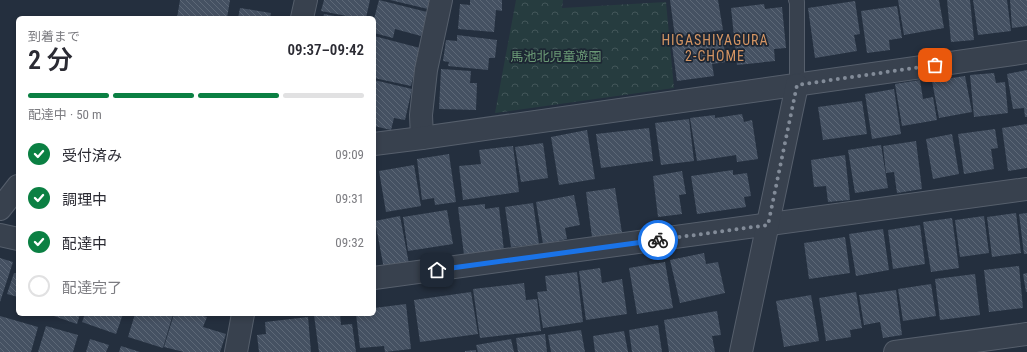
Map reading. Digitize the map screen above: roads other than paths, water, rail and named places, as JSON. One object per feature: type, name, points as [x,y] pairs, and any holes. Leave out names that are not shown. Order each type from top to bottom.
[{"type":"street","points":[[302,16],[306,0]]},
{"type":"street","points":[[422,138],[421,115],[426,70],[441,0]]},
{"type":"street","points":[[376,144],[1027,52]]},
{"type":"street","points":[[741,352],[797,85]]},
{"type":"street","points":[[0,209],[16,189]]},
{"type":"street","points":[[376,278],[1027,189]]},
{"type":"street","points":[[0,235],[16,239]]},
{"type":"street","points":[[236,352],[243,316]]},
{"type":"street","points":[[895,352],[1027,334]]},
{"type":"lane","points":[[796,0],[797,85]]},
{"type":"district","name":"HIGASHIYAGURA 2-CHOME","points":[[715,48]]},
{"type":"park label","name":"馬池北児童遊園","points":[[556,56]]}]
